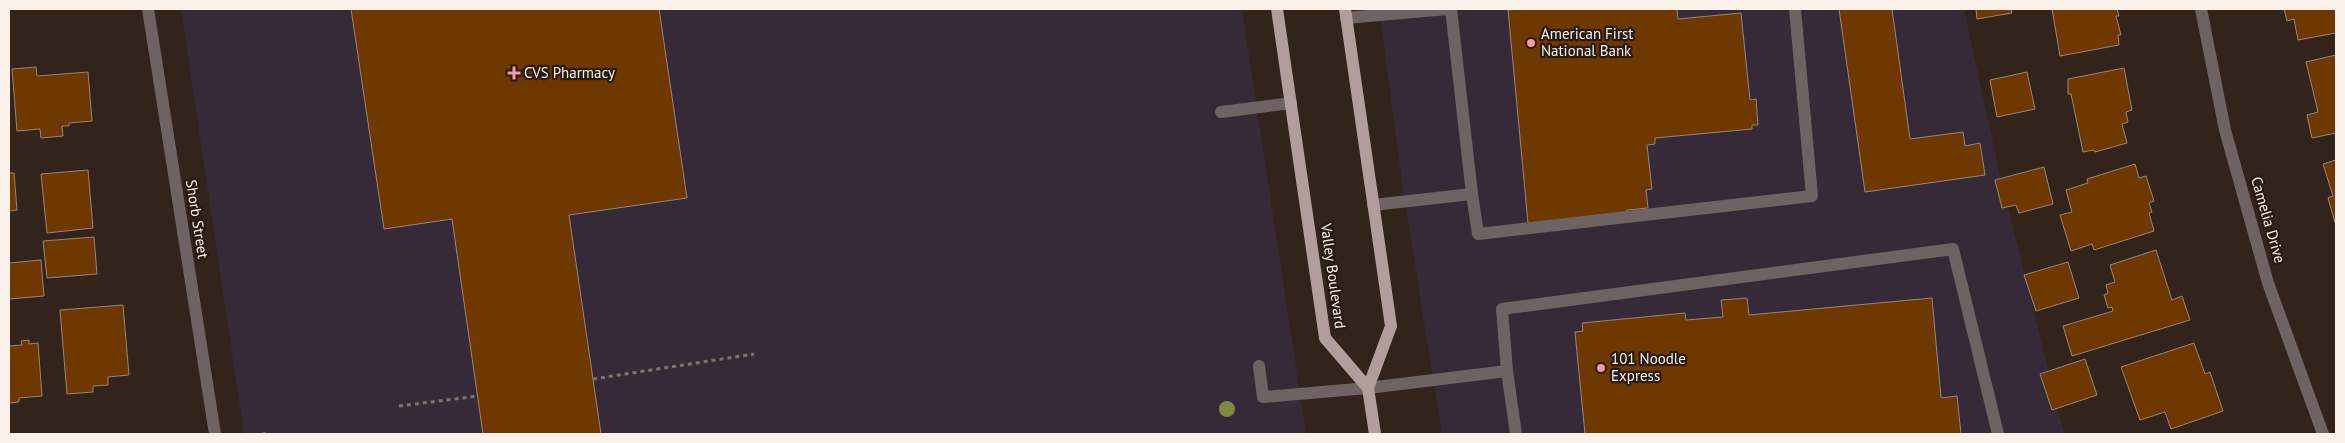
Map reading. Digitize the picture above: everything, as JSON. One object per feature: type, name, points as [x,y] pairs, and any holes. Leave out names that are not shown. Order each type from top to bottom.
[{"type":"main road","name":"Valley Boulevard","points":[[1277,9],[1325,338],[1368,388]]},
{"type":"main road","points":[[1346,13],[1391,326],[1368,388],[1375,434]]},
{"type":"street","name":"Shorb Street","points":[[148,9],[214,434]]},
{"type":"street","points":[[1346,13],[1447,9]]},
{"type":"street","points":[[1451,9],[1478,234],[1812,196],[1795,9]]},
{"type":"street","name":"Camelia Drive","points":[[2201,9],[2226,130],[2266,273],[2324,434]]},
{"type":"street","points":[[1222,112],[1291,102]]},
{"type":"street","points":[[1373,205],[1472,194]]},
{"type":"street","points":[[1516,434],[1507,371],[1502,309],[1953,248],[1998,434]]},
{"type":"street","points":[[1259,366],[1263,397],[1368,388],[1507,371]]},
{"type":"path","points":[[593,380],[754,354]]},
{"type":"path","points":[[399,406],[478,396]]},
{"type":"path","points":[[262,434],[270,433]]},
{"type":"shaded area","points":[[181,9],[1242,9],[1306,434],[244,434]]},
{"type":"shaded area","points":[[1379,9],[1964,9],[1999,171],[2064,434],[1442,434],[1403,190]]},
{"type":"building","points":[[351,9],[659,9],[687,198],[569,215],[601,434],[483,434],[452,219],[384,229]]},
{"type":"building","points":[[1677,9],[1678,19],[1741,13],[1750,100],[1756,99],[1758,125],[1752,125],[1752,129],[1655,138],[1655,144],[1647,145],[1652,189],[1646,190],[1648,208],[1627,210],[1627,214],[1528,223],[1508,10]]},
{"type":"building","points":[[1839,9],[1892,9],[1910,139],[1963,132],[1965,146],[1980,143],[1985,175],[1865,192]]},
{"type":"building","points":[[1976,9],[2011,9],[2012,13],[1977,19]]},
{"type":"building","points":[[2052,9],[2117,9],[2119,16],[2116,16],[2121,35],[2118,35],[2119,45],[2060,56]]},
{"type":"building","points":[[2284,9],[2336,9],[2336,33],[2298,40],[2294,19],[2287,21]]},
{"type":"building","points":[[2336,55],[2336,133],[2312,138],[2307,115],[2318,112],[2306,62]]},
{"type":"building","points":[[36,67],[37,76],[88,72],[92,121],[69,123],[69,126],[62,126],[63,136],[41,138],[40,129],[17,131],[12,69]]},
{"type":"building","points":[[2124,68],[2132,110],[2126,112],[2128,122],[2122,124],[2127,143],[2095,152],[2094,150],[2083,152],[2071,94],[2068,94],[2068,79]]},
{"type":"building","points":[[2027,72],[2035,109],[1997,117],[1990,80]]},
{"type":"building","points":[[2336,160],[2336,226],[2328,198],[2333,196],[2323,164]]},
{"type":"building","points":[[2135,164],[2139,178],[2146,176],[2154,201],[2149,203],[2152,212],[2149,213],[2154,231],[2094,250],[2092,244],[2071,251],[2060,215],[2072,212],[2066,190],[2088,183],[2087,179]]},
{"type":"building","points":[[2044,167],[2053,204],[2019,213],[2016,205],[2002,208],[1995,180]]},
{"type":"building","points":[[88,170],[93,228],[47,233],[41,174]]},
{"type":"building","points":[[9,173],[14,173],[17,210],[9,211]]},
{"type":"building","points":[[94,237],[97,274],[47,278],[43,241]]},
{"type":"building","points":[[2156,250],[2172,300],[2182,296],[2190,320],[2072,356],[2063,326],[2113,311],[2112,307],[2108,308],[2104,295],[2108,293],[2106,285],[2115,282],[2110,265]]},
{"type":"building","points":[[41,260],[44,296],[9,299],[9,263]]},
{"type":"building","points":[[2068,262],[2079,298],[2036,311],[2024,275]]},
{"type":"building","points":[[1747,298],[1749,315],[1932,298],[1941,398],[1957,396],[1961,434],[1585,434],[1575,332],[1583,331],[1582,323],[1685,313],[1686,320],[1723,317],[1721,300]]},
{"type":"building","points":[[123,305],[129,375],[108,377],[108,385],[93,386],[93,392],[67,394],[60,310]]},
{"type":"building","points":[[29,340],[29,344],[38,343],[42,396],[19,398],[19,402],[9,403],[9,346],[22,345],[21,341]]},
{"type":"building","points":[[2194,343],[2205,374],[2210,372],[2223,411],[2171,429],[2165,412],[2140,420],[2121,367]]},
{"type":"building","points":[[2085,359],[2097,395],[2052,410],[2040,374]]},
{"type":"place","name":"American First National Bank","points":[[1531,43]]},
{"type":"place","name":"CVS Pharmacy","points":[[514,73]]},
{"type":"place","name":"101 Noodle Express","points":[[1601,368]]}]
